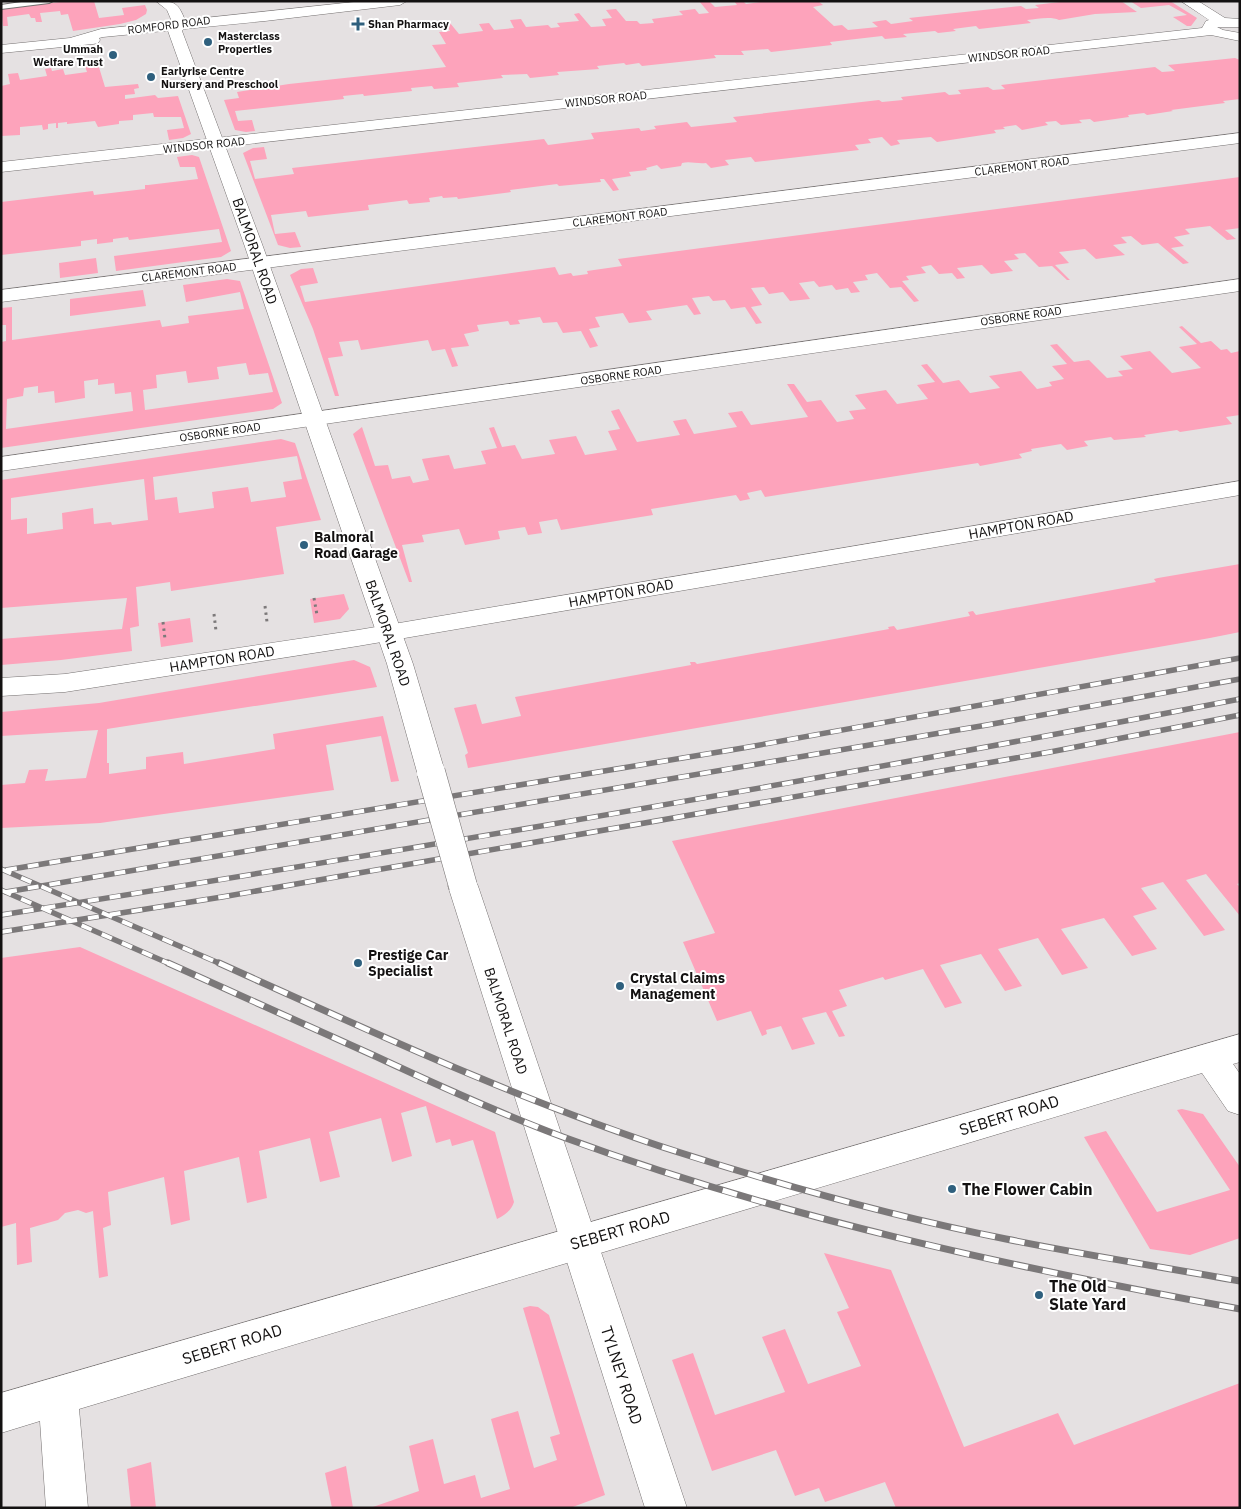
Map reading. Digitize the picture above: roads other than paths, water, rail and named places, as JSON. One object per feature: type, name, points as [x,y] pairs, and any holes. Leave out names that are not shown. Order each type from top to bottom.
[{"type":"street","name":"ROMFORD ROAD","points":[[1,49],[75,41],[238,18],[265,17],[400,1]]},
{"type":"street","points":[[1188,1],[1217,27],[1223,36],[1240,37]]},
{"type":"street","points":[[167,4],[238,18]]},
{"type":"street","name":"BALMORAL ROAD","points":[[167,4],[173,27],[260,263],[389,632],[463,886],[578,1243]]},
{"type":"street","name":"ROMFORD ROAD","points":[[173,27],[226,25],[265,17]]},
{"type":"street","points":[[1217,27],[1240,24]]},
{"type":"street","name":"WINDSOR ROAD","points":[[1,167],[1217,27]]},
{"type":"street","name":"CLAREMONT ROAD","points":[[1,296],[1240,138]]},
{"type":"street","name":"OSBORNE ROAD","points":[[1,464],[1240,285]]},
{"type":"street","name":"HAMPTON ROAD","points":[[1,687],[65,683],[389,632],[1240,488]]},
{"type":"street","points":[[1224,1053],[1240,1101]]},
{"type":"street","name":"SEBERT ROAD","points":[[1,1413],[1224,1053]]},
{"type":"street","name":"TYLNEY ROAD","points":[[578,1243],[666,1508]]},
{"type":"street","points":[[58,1396],[67,1508]]},
{"type":"lane","points":[[1,7],[49,1]]},
{"type":"railway","points":[[6,870],[743,748],[1240,658]]},
{"type":"railway","points":[[41,886],[987,725],[1240,679]]},
{"type":"railway","points":[[79,902],[622,812],[1086,729],[1240,699]]},
{"type":"railway","points":[[108,915],[222,897],[1050,752],[1240,715]]},
{"type":"railway","points":[[1,869],[41,886]]},
{"type":"railway","points":[[6,892],[41,886]]},
{"type":"railway","points":[[41,886],[79,902]]},
{"type":"railway","points":[[1,890],[43,908]]},
{"type":"railway","points":[[43,908],[79,902]]},
{"type":"railway","points":[[79,902],[108,915]]},
{"type":"railway","points":[[1,915],[43,908]]},
{"type":"railway","points":[[43,908],[71,921]]},
{"type":"railway","points":[[71,921],[108,915]]},
{"type":"railway","points":[[108,915],[221,964]]},
{"type":"railway","points":[[1,932],[71,921]]},
{"type":"railway","points":[[71,921],[170,964]]},
{"type":"railway","points":[[168,963],[492,1108],[563,1137],[646,1166],[729,1192],[898,1238],[1068,1276],[1240,1309]]},
{"type":"railway","points":[[219,963],[503,1088],[619,1132],[718,1165],[799,1189],[923,1221],[1064,1250],[1240,1281]]},
{"type":"place","name":"Shan Pharmacy","points":[[358,24]]},
{"type":"place","name":"Masterclass Properties","points":[[208,42]]},
{"type":"place","name":"Ummah Welfare Trust","points":[[113,55]]},
{"type":"place","name":"Earlyrise Centre Nursery and Preschool","points":[[151,77]]},
{"type":"place","name":"Balmoral Road Garage","points":[[304,545]]},
{"type":"place","name":"Prestige Car Specialist","points":[[358,963]]},
{"type":"place","name":"Crystal Claims Management","points":[[620,986]]},
{"type":"place","name":"The Flower Cabin","points":[[952,1189]]},
{"type":"place","name":"The Old Slate Yard","points":[[1039,1295]]}]
